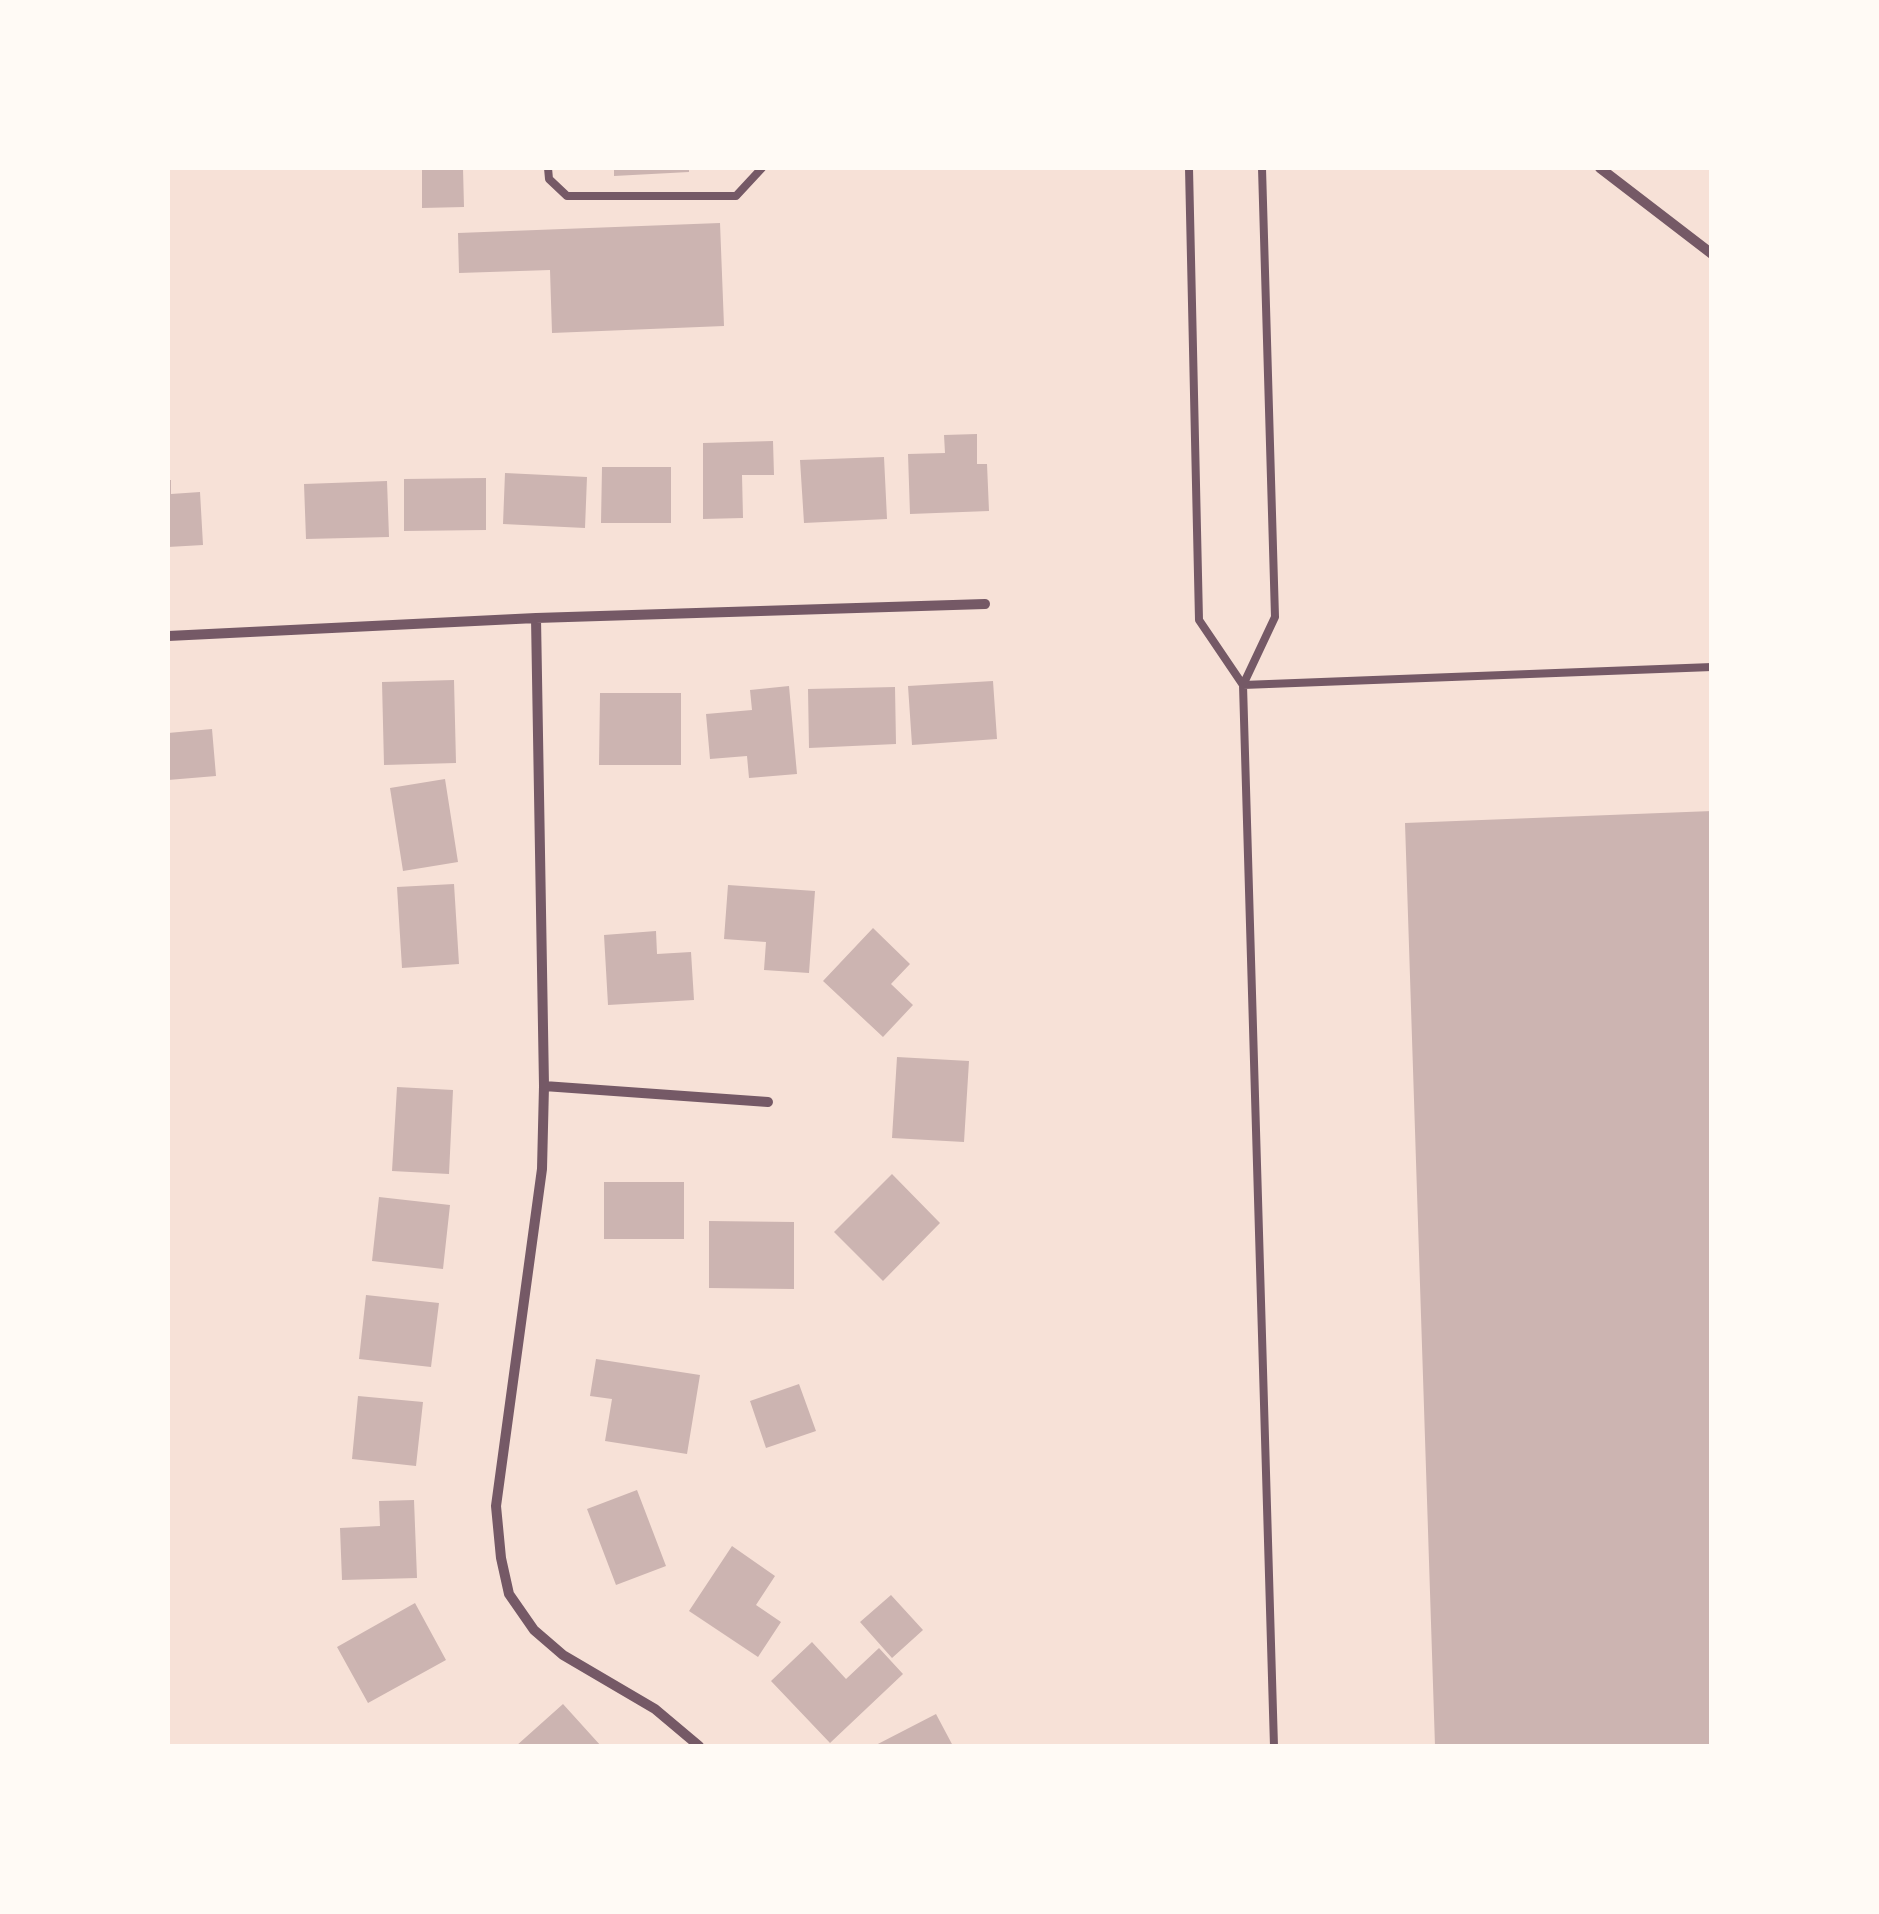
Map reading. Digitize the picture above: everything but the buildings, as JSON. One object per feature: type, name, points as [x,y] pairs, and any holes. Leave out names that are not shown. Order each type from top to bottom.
[{"type":"street","points":[[1600,168],[1712,254]]},
{"type":"street","points":[[168,636],[536,618],[985,604]]},
{"type":"street","points":[[536,618],[542,1168],[496,1506],[501,1558],[509,1594],[534,1630],[564,1654],[655,1709],[700,1746]]},
{"type":"street","points":[[544,1086],[768,1102]]},
{"type":"lane","points":[[548,168],[549,179],[568,196],[736,196],[762,168]]},
{"type":"lane","points":[[1189,168],[1200,620],[1244,685]]},
{"type":"lane","points":[[1262,168],[1276,617],[1244,685],[1274,1746]]},
{"type":"lane","points":[[1244,685],[1712,667]]}]
